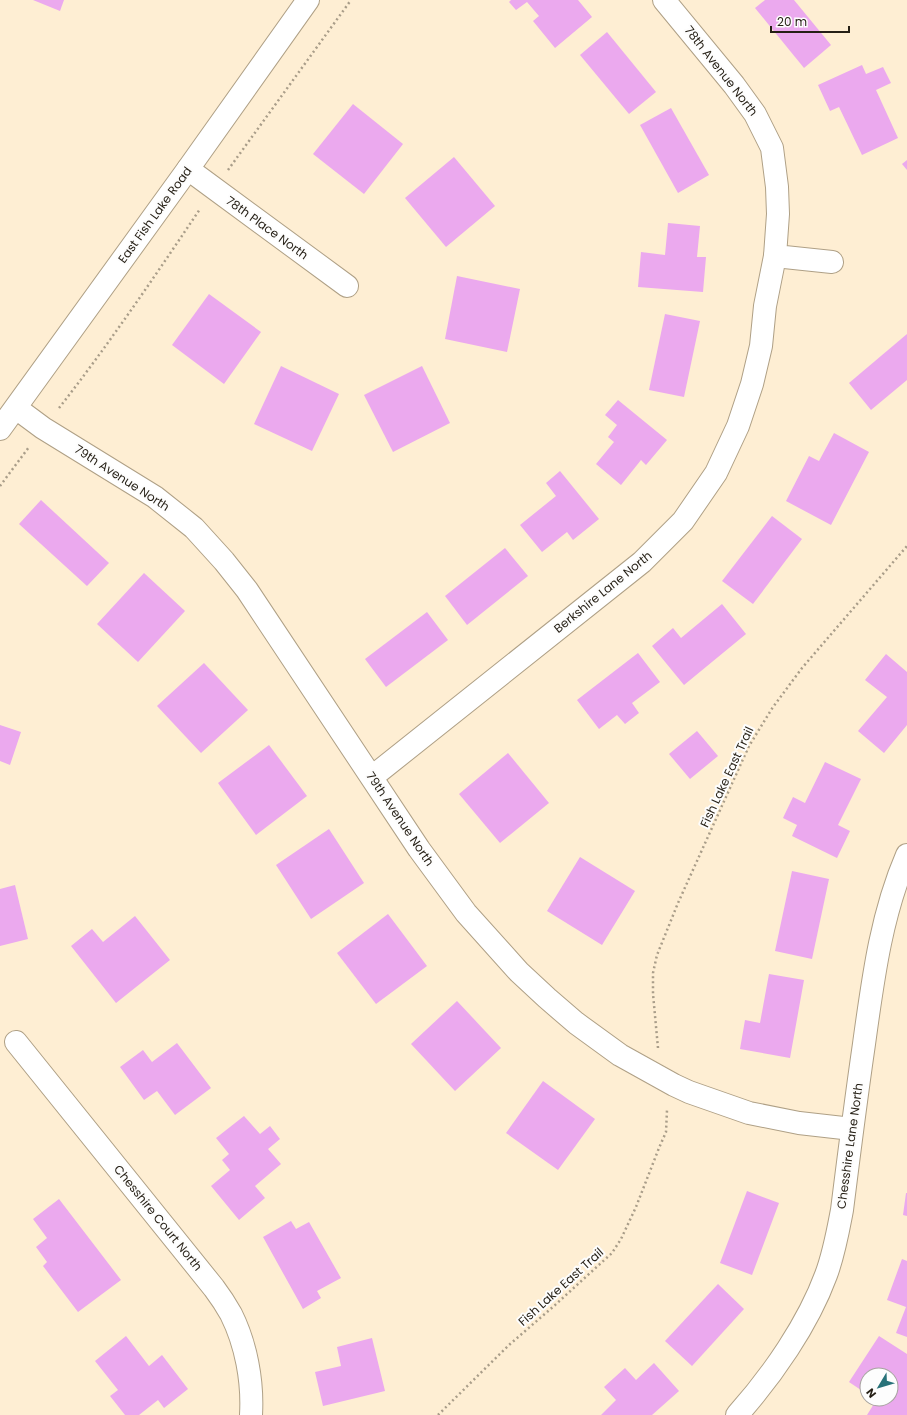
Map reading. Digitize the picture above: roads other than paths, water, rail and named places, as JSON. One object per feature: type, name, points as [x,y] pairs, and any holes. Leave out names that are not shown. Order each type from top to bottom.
[{"type":"street","name":"East Fish Lake Road","points":[[0,429],[308,0]]},
{"type":"street","name":"78th Avenue North","points":[[664,0],[734,85],[755,114],[772,148],[777,187],[778,214],[774,256]]},
{"type":"street","name":"78th Place North","points":[[188,169],[346,286]]},
{"type":"street","points":[[774,256],[832,262]]},
{"type":"street","name":"Berkshire Lane North","points":[[372,777],[642,562],[683,521],[716,473],[738,426],[752,384],[761,346],[765,306],[774,256]]},
{"type":"street","name":"79th Avenue North","points":[[16,408],[43,428],[155,497],[194,528],[224,561],[247,590],[419,849],[466,913],[519,972],[576,1023],[620,1055],[689,1092],[749,1113],[799,1123],[852,1129]]},
{"type":"street","name":"Chesshire Lane North","points":[[737,1415],[760,1388],[808,1316],[826,1274],[837,1239],[874,967],[884,919],[907,855]]},
{"type":"street","name":"Chesshire Court North","points":[[16,1042],[214,1288],[231,1314],[243,1342],[250,1376],[252,1402],[251,1415]]}]
